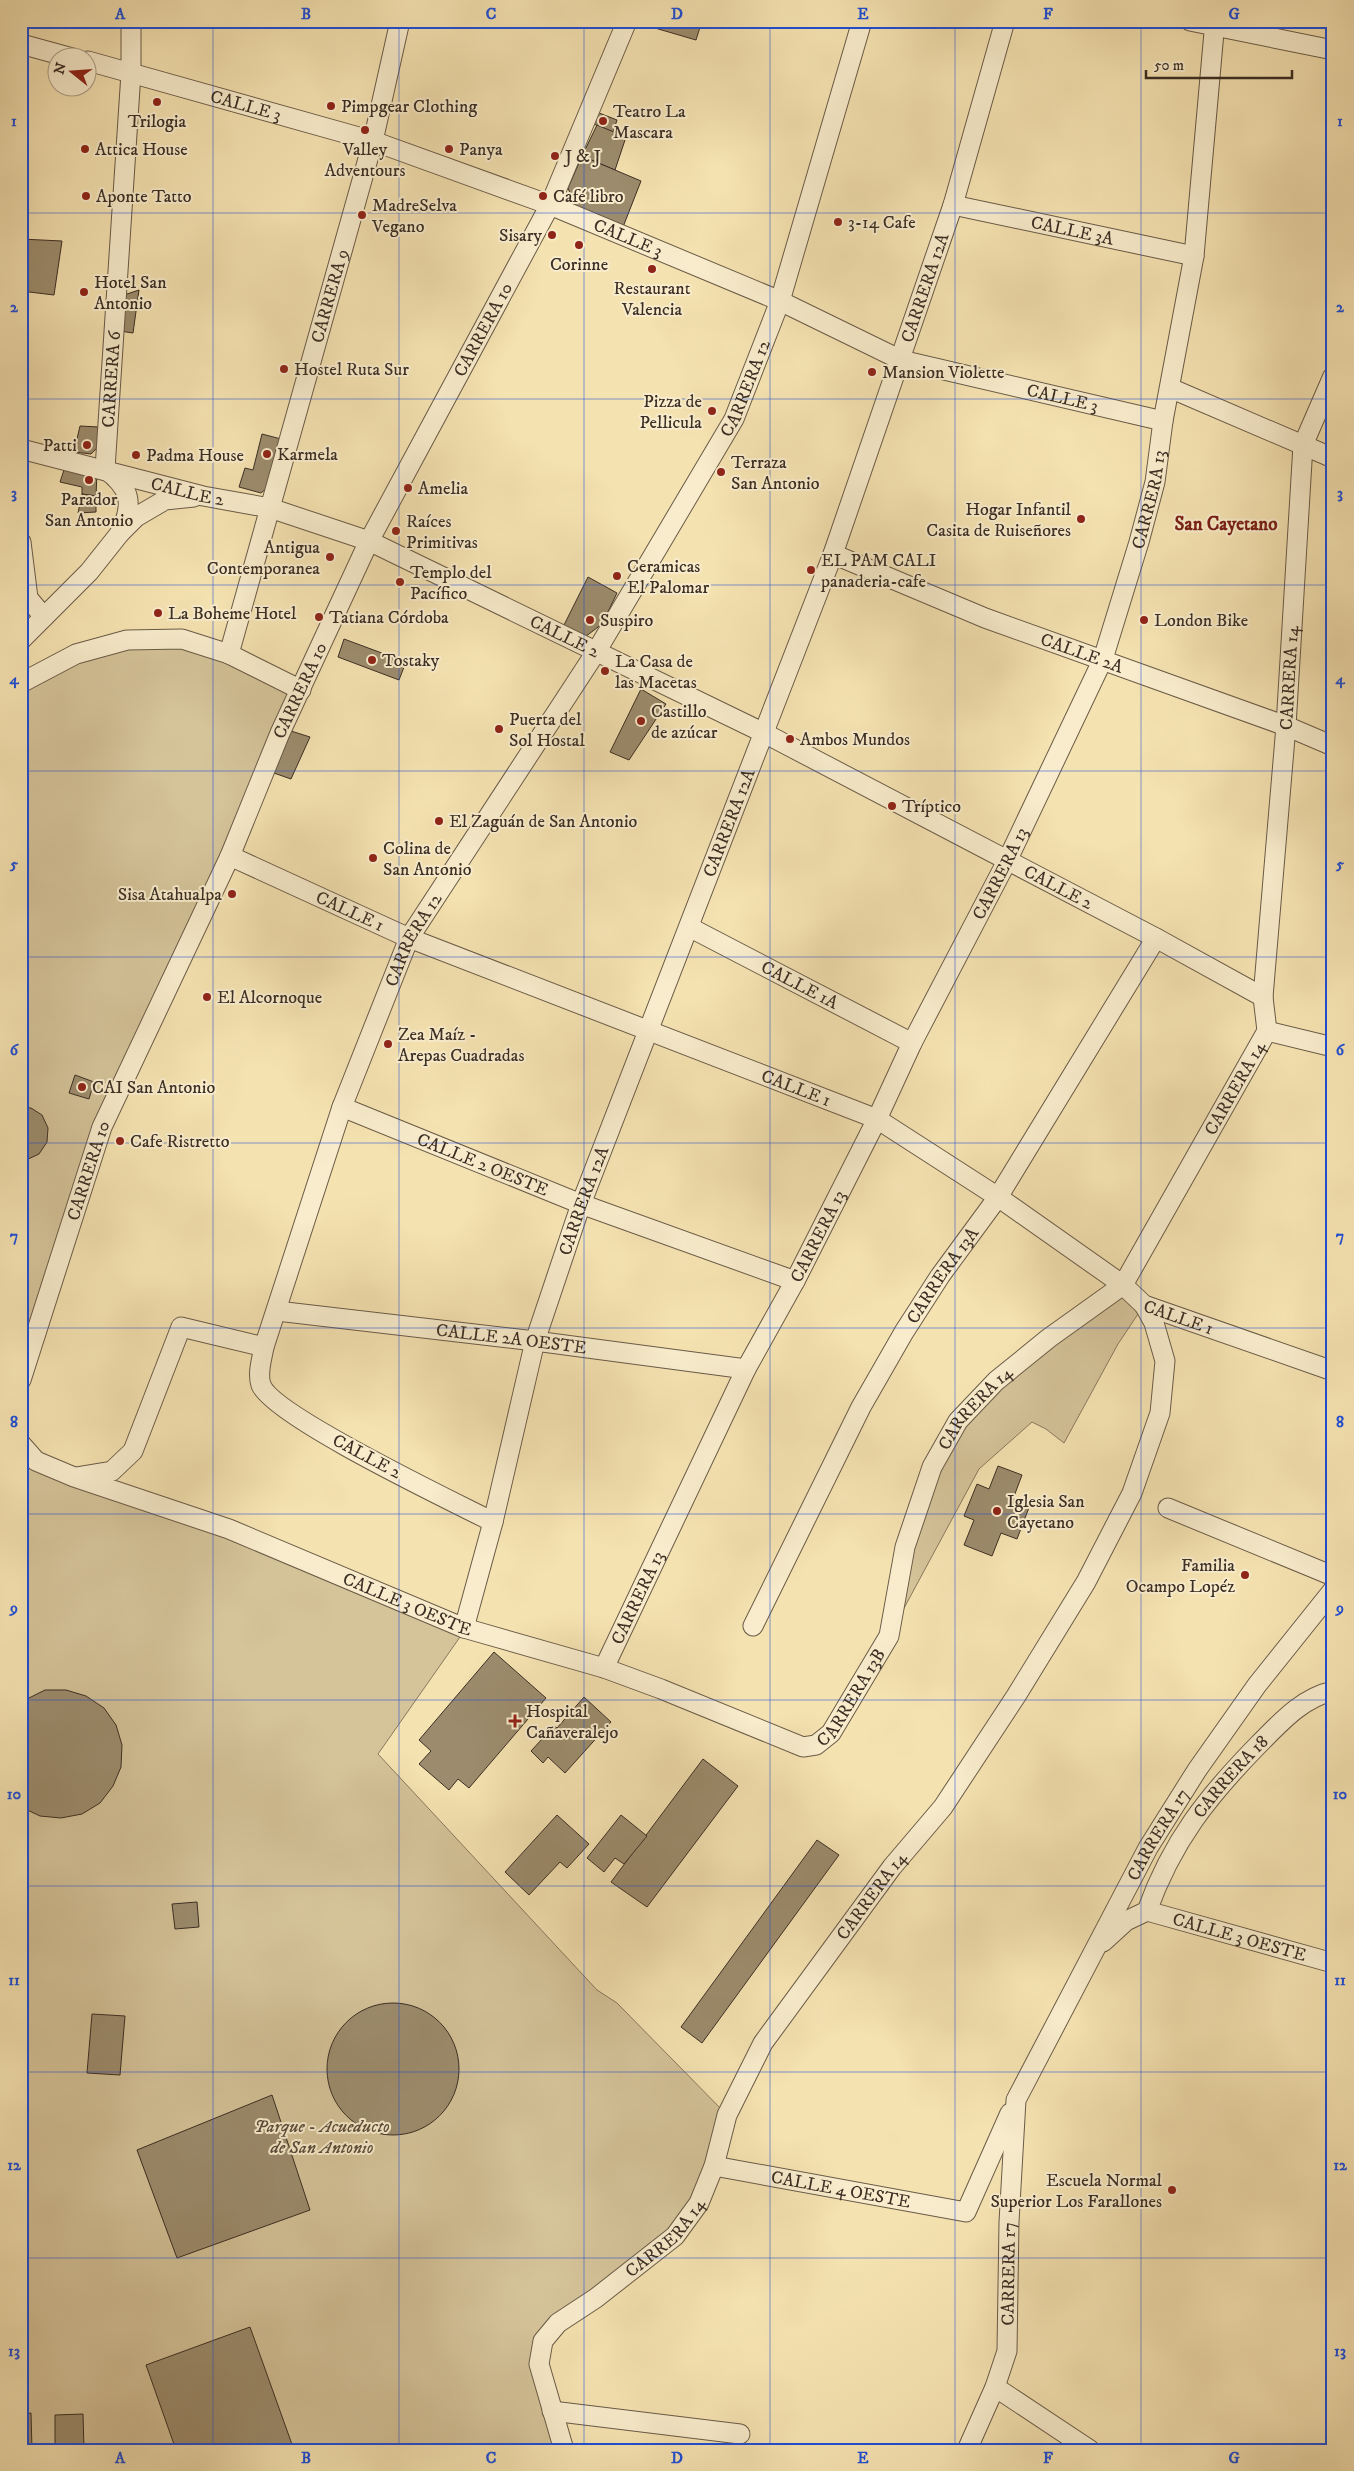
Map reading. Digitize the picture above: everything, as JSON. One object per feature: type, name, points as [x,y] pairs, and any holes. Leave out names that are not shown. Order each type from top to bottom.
[{"type":"street","name":"CARRERA 6","points":[[105,469],[131,73],[131,21]]},
{"type":"street","name":"CARRERA 9","points":[[229,654],[373,141],[400,21]]},
{"type":"street","name":"CARRERA 10","points":[[21,1380],[102,1127],[230,856],[280,733],[369,541],[550,205],[627,21]]},
{"type":"street","name":"CARRERA 12","points":[[260,1373],[264,1347],[342,1107],[409,938],[596,652],[734,419],[780,301],[862,21]]},
{"type":"street","name":"CARRERA 12A","points":[[464,1628],[493,1522],[535,1340],[581,1204],[833,554],[901,360],[952,204],[1004,21]]},
{"type":"street","points":[[1190,21],[1215,24],[1333,50]]},
{"type":"street","name":"CARRERA 13","points":[[604,1668],[746,1369],[795,1281],[877,1118],[912,1043],[1007,861],[1103,660],[1155,482],[1163,421],[1194,256],[1215,24]]},
{"type":"street","points":[[21,44],[48,51]]},
{"type":"street","name":"CALLE 3","points":[[98,64],[373,141],[550,205],[780,301],[901,360],[1163,421]]},
{"type":"street","name":"CALLE 3A","points":[[952,204],[1194,256]]},
{"type":"street","name":"CARRERA 14","points":[[889,1636],[905,1547],[932,1467],[958,1421],[1003,1374],[1048,1338],[1123,1285],[1268,1031],[1263,997],[1286,726],[1303,445],[1333,376]]},
{"type":"street","points":[[1170,388],[1333,458]]},
{"type":"street","name":"CALLE 2","points":[[21,448],[203,496],[270,508],[369,541],[764,733],[1156,938],[1263,997]]},
{"type":"street","points":[[105,469],[120,480],[128,497],[128,516],[120,532]]},
{"type":"street","points":[[21,640],[89,572],[120,532],[136,517],[165,500],[203,496]]},
{"type":"street","points":[[21,542],[28,598],[44,617]]},
{"type":"street","name":"CALLE 2A","points":[[833,554],[985,618],[1286,726],[1333,746]]},
{"type":"street","points":[[21,683],[76,654],[127,640],[182,639],[229,654],[301,690]]},
{"type":"street","name":"CALLE 1","points":[[230,856],[409,938],[649,1032],[877,1118],[998,1197],[1123,1285],[1144,1306],[1333,1371]]},
{"type":"street","name":"CALLE 1A","points":[[689,927],[912,1043]]},
{"type":"street","name":"CARRERA 13A","points":[[754,1626],[861,1407],[894,1348],[940,1276],[998,1197],[1156,938]]},
{"type":"street","points":[[1268,1031],[1333,1047]]},
{"type":"street","name":"CALLE 2 OESTE","points":[[342,1107],[581,1204],[795,1281]]},
{"type":"street","name":"CARRERA 14","points":[[564,2450],[539,2364],[543,2340],[558,2323],[596,2298],[675,2236],[699,2203],[714,2166],[727,2115],[763,2043],[892,1867],[943,1807],[1016,1696],[1086,1582],[1132,1493],[1160,1413],[1165,1361],[1154,1323],[1144,1306]]},
{"type":"street","name":"CALLE 2A OESTE","points":[[277,1311],[535,1340],[746,1369]]},
{"type":"street","points":[[74,1477],[112,1471],[133,1451],[181,1327],[264,1347]]},
{"type":"street","name":"CALLE 2","points":[[260,1373],[261,1385],[269,1397],[306,1424],[493,1522]]},
{"type":"street","name":"CALLE 3 OESTE","points":[[21,1444],[36,1461],[74,1477],[229,1529],[464,1628],[604,1668],[661,1689],[803,1747]]},
{"type":"street","points":[[1168,1508],[1333,1576]]},
{"type":"street","name":"CARRERA 17","points":[[966,2212],[1016,2100],[1148,1848],[1197,1770],[1257,1685],[1333,1590]]},
{"type":"street","name":"CARRERA 13B","points":[[803,1747],[810,1748],[816,1745],[831,1733],[889,1636]]},
{"type":"street","name":"CARRERA 18","points":[[1147,1910],[1159,1878],[1184,1831],[1218,1786],[1294,1710],[1315,1695],[1333,1692]]},
{"type":"street","points":[[1094,1949],[1126,1922],[1147,1910]]},
{"type":"street","name":"CALLE 3 OESTE","points":[[1147,1910],[1333,1963]]},
{"type":"street","name":"CARRERA 17","points":[[995,2387],[1007,2351],[1009,2213],[1016,2100]]},
{"type":"street","name":"CALLE 4 OESTE","points":[[714,2166],[966,2212]]},
{"type":"street","points":[[967,2450],[995,2387],[1090,2450]]},
{"type":"street","points":[[552,2411],[740,2434]]},
{"type":"green space","points":[[182,639],[301,690],[111,1106],[21,1380],[21,683],[76,654]]},
{"type":"green space","points":[[1123,1285],[1144,1305],[1118,1344],[1064,1443],[1046,1429],[1032,1422],[979,1469],[889,1636],[905,1547],[958,1421]]},
{"type":"green space","name":"Parque - Acueducto de San Antonio","points":[[21,1444],[36,1461],[464,1628],[460,1637],[378,1754],[597,1990],[617,2003],[727,2115],[699,2203],[543,2341],[564,2450],[21,2450]]},
{"type":"building","points":[[649,21],[690,21],[701,24],[696,40],[648,26]]},
{"type":"building","name":"Teatro La Mascara","points":[[594,111],[617,120],[613,132],[589,122]]},
{"type":"building","points":[[597,125],[626,137],[615,170],[582,156]]},
{"type":"building","points":[[582,156],[641,181],[623,227],[575,206],[568,188]]},
{"type":"building","points":[[21,239],[62,241],[54,295],[21,291]]},
{"type":"building","points":[[139,290],[133,333],[120,331],[124,295]]},
{"type":"building","points":[[80,426],[99,427],[99,446],[91,454],[74,452]]},
{"type":"building","name":"Karmela","points":[[262,434],[281,439],[268,487],[261,493],[239,487],[245,468],[253,470]]},
{"type":"building","points":[[65,467],[97,472],[96,496],[82,494],[82,487],[60,482]]},
{"type":"building","points":[[82,494],[96,496],[96,512],[78,513]]},
{"type":"building","points":[[588,577],[617,593],[602,624],[585,637],[563,627]]},
{"type":"building","name":"Tostaky","points":[[344,639],[406,662],[399,680],[338,657]]},
{"type":"building","points":[[641,689],[666,704],[629,760],[610,752]]},
{"type":"building","points":[[291,731],[310,737],[291,779],[271,772]]},
{"type":"building","name":"CAI San Antonio","points":[[75,1075],[94,1082],[89,1099],[69,1093]]},
{"type":"building","points":[[21,1107],[31,1108],[42,1115],[48,1128],[47,1142],[39,1154],[26,1160],[21,1160]]},
{"type":"building","name":"Iglesia San Cayetano","points":[[998,1466],[1022,1475],[1013,1499],[1030,1505],[1017,1539],[1001,1533],[992,1556],[964,1545],[974,1520],[964,1516],[977,1484],[989,1489]]},
{"type":"building","points":[[494,1652],[546,1698],[469,1788],[458,1779],[449,1790],[419,1764],[431,1751],[419,1740]]},
{"type":"building","points":[[45,1690],[66,1690],[86,1696],[104,1708],[116,1725],[122,1745],[121,1767],[113,1786],[100,1803],[82,1814],[61,1818],[40,1816],[21,1807],[21,1702]]},
{"type":"building","points":[[584,1697],[611,1722],[565,1773],[548,1757],[543,1763],[531,1751],[554,1726],[557,1728]]},
{"type":"building","points":[[703,1759],[738,1786],[647,1907],[611,1882]]},
{"type":"building","points":[[557,1815],[589,1844],[567,1868],[560,1862],[529,1895],[505,1872]]},
{"type":"building","points":[[621,1815],[647,1836],[624,1864],[615,1858],[604,1872],[587,1858]]},
{"type":"building","points":[[817,1840],[839,1855],[702,2043],[681,2027]]},
{"type":"building","points":[[197,1902],[199,1927],[175,1929],[172,1904]]},
{"type":"building","points":[[393,2003],[406,2004],[418,2008],[440,2022],[454,2044],[458,2056],[458,2082],[454,2094],[440,2116],[418,2130],[406,2134],[393,2135],[380,2134],[368,2130],[346,2116],[332,2094],[328,2082],[327,2069],[328,2056],[332,2044],[346,2022],[368,2008],[380,2004]]},
{"type":"building","points":[[92,2014],[125,2016],[120,2075],[87,2073]]},
{"type":"building","points":[[272,2095],[310,2210],[177,2258],[137,2150]]},
{"type":"building","points":[[250,2327],[294,2450],[176,2450],[146,2365]]},
{"type":"building","points":[[31,2413],[32,2450],[21,2450],[21,2414]]},
{"type":"building","points":[[83,2414],[84,2450],[55,2450],[55,2415]]},
{"type":"place","name":"Trilogia","points":[[157,102]]},
{"type":"place","name":"Pimpgear Clothing","points":[[331,106]]},
{"type":"place","name":"Teatro La Mascara","points":[[603,121]]},
{"type":"place","name":"Valley Adventours","points":[[365,130]]},
{"type":"place","name":"Attica House","points":[[85,149]]},
{"type":"place","name":"Panya","points":[[449,149]]},
{"type":"place","name":"J & J","points":[[555,156]]},
{"type":"place","name":"Aponte Tatto","points":[[86,196]]},
{"type":"place","name":"Café libro","points":[[543,196]]},
{"type":"place","name":"MadreSelva Vegano","points":[[362,215]]},
{"type":"place","name":"3-14 Cafe","points":[[838,222]]},
{"type":"place","name":"Sisary","points":[[552,235]]},
{"type":"place","name":"Corinne","points":[[579,245]]},
{"type":"place","name":"Restaurant Valencia","points":[[652,269]]},
{"type":"place","name":"Hotel San Antonio","points":[[84,292]]},
{"type":"place","name":"Hostel Ruta Sur","points":[[284,369]]},
{"type":"place","name":"Mansion Violette","points":[[872,372]]},
{"type":"place","name":"Pizza de Pellicula","points":[[712,411]]},
{"type":"place","name":"Patti","points":[[87,445]]},
{"type":"place","name":"Karmela","points":[[267,454]]},
{"type":"place","name":"Padma House","points":[[136,455]]},
{"type":"place","name":"Terraza San Antonio","points":[[721,472]]},
{"type":"place","name":"Parador San Antonio","points":[[89,480]]},
{"type":"place","name":"Amelia","points":[[408,488]]},
{"type":"place","name":"Hogar Infantil Casita de Ruiseñores","points":[[1081,519]]},
{"type":"place","name":"Raíces Primitivas","points":[[396,531]]},
{"type":"place","name":"Antigua Contemporanea","points":[[330,557]]},
{"type":"place","name":"EL PAM CALI panaderia-cafe","points":[[811,570]]},
{"type":"place","name":"Ceramicas El Palomar","points":[[617,576]]},
{"type":"place","name":"Templo del Pacífico","points":[[400,582]]},
{"type":"place","name":"La Boheme Hotel","points":[[158,613]]},
{"type":"place","name":"Tatiana Córdoba","points":[[319,617]]},
{"type":"place","name":"Suspiro","points":[[590,620]]},
{"type":"place","name":"London Bike","points":[[1144,620]]},
{"type":"place","name":"Tostaky","points":[[372,660]]},
{"type":"place","name":"La Casa de las Macetas","points":[[605,671]]},
{"type":"place","name":"Castillo de azúcar","points":[[641,721]]},
{"type":"place","name":"Puerta del Sol Hostal","points":[[499,729]]},
{"type":"place","name":"Ambos Mundos","points":[[790,739]]},
{"type":"place","name":"Tríptico","points":[[892,806]]},
{"type":"place","name":"El Zaguán de San Antonio","points":[[439,821]]},
{"type":"place","name":"Colina de San Antonio","points":[[373,858]]},
{"type":"place","name":"Sisa Atahualpa","points":[[232,894]]},
{"type":"place","name":"El Alcornoque","points":[[207,997]]},
{"type":"place","name":"Zea Maíz - Arepas Cuadradas","points":[[388,1044]]},
{"type":"place","name":"CAI San Antonio","points":[[82,1087]]},
{"type":"place","name":"Cafe Ristretto","points":[[120,1141]]},
{"type":"place","name":"Iglesia San Cayetano","points":[[997,1511]]},
{"type":"place","name":"Familia Ocampo Lopéz","points":[[1245,1575]]},
{"type":"place","name":"Hospital Cañaveralejo","points":[[515,1721]]},
{"type":"place","name":"Escuela Normal Superior Los Farallones","points":[[1172,2190]]},
{"type":"district","name":"San Cayetano","points":[[1226,523]]}]
